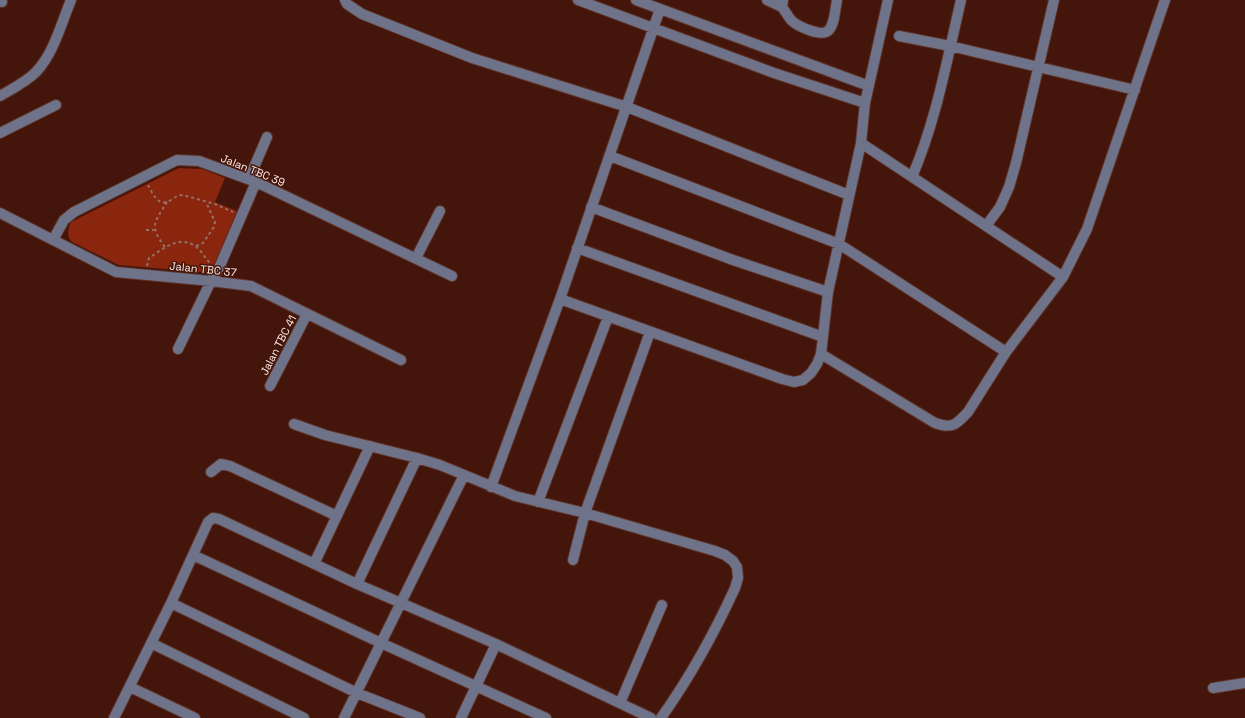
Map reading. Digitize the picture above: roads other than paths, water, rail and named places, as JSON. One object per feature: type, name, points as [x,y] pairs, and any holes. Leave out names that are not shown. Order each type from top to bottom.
[{"type":"street","points":[[0,96],[24,82],[43,64],[51,49],[71,0]]},
{"type":"street","points":[[346,0],[347,4],[362,14],[465,55],[627,107],[849,195]]},
{"type":"street","points":[[578,0],[774,73],[865,103]]},
{"type":"street","points":[[636,0],[869,86]]},
{"type":"street","points":[[767,0],[783,3],[791,20],[800,26],[809,30],[823,33],[829,30],[832,24],[837,0]]},
{"type":"street","points":[[560,299],[782,379],[794,382],[803,380],[811,373],[821,354],[828,292],[861,143],[865,103],[888,0]]},
{"type":"street","points":[[912,177],[931,126],[960,0]]},
{"type":"street","points":[[986,226],[1000,207],[1016,164],[1054,0]]},
{"type":"street","points":[[821,354],[935,423],[945,426],[954,426],[968,412],[1006,352],[1063,277],[1087,229],[1165,0]]},
{"type":"street","points":[[491,487],[560,299],[660,9]]},
{"type":"street","points":[[899,36],[950,46],[1135,90]]},
{"type":"street","points":[[0,133],[56,104]]},
{"type":"street","points":[[178,349],[218,268],[241,216],[267,137]]},
{"type":"street","points":[[861,143],[1063,277]]},
{"type":"street","points":[[610,156],[839,244],[1006,352]]},
{"type":"street","name":"Jalan TBC 39","points":[[53,240],[64,220],[74,212],[177,160],[199,161],[252,180],[452,276]]},
{"type":"street","points":[[591,207],[734,260],[828,292]]},
{"type":"street","points":[[416,258],[440,211]]},
{"type":"street","name":"Jalan TBC 37","points":[[0,213],[116,272],[251,286],[401,360]]},
{"type":"street","points":[[577,248],[823,337]]},
{"type":"street","name":"Jalan TBC 41","points":[[270,386],[307,314]]},
{"type":"street","points":[[538,502],[608,317]]},
{"type":"street","points":[[573,560],[585,513],[650,332]]},
{"type":"street","points":[[294,424],[325,435],[417,458],[515,496],[585,513],[715,551],[725,555],[733,561],[737,567],[738,578],[735,588],[710,639],[682,688],[661,718]]},
{"type":"street","points":[[314,564],[370,446]]},
{"type":"street","points":[[357,584],[417,458]]},
{"type":"street","points":[[211,472],[221,464],[230,466],[337,516]]},
{"type":"street","points":[[344,718],[464,475]]},
{"type":"street","points":[[114,718],[171,603],[208,522],[213,518],[219,519],[357,584],[496,644],[651,718]]},
{"type":"street","points":[[193,555],[546,718]]},
{"type":"street","points":[[171,603],[357,693],[420,718]]},
{"type":"street","points":[[620,703],[662,605]]},
{"type":"street","points":[[151,643],[304,718]]},
{"type":"street","points":[[461,718],[496,644]]},
{"type":"street","points":[[1213,688],[1245,683]]},
{"type":"street","points":[[130,687],[195,718]]}]
